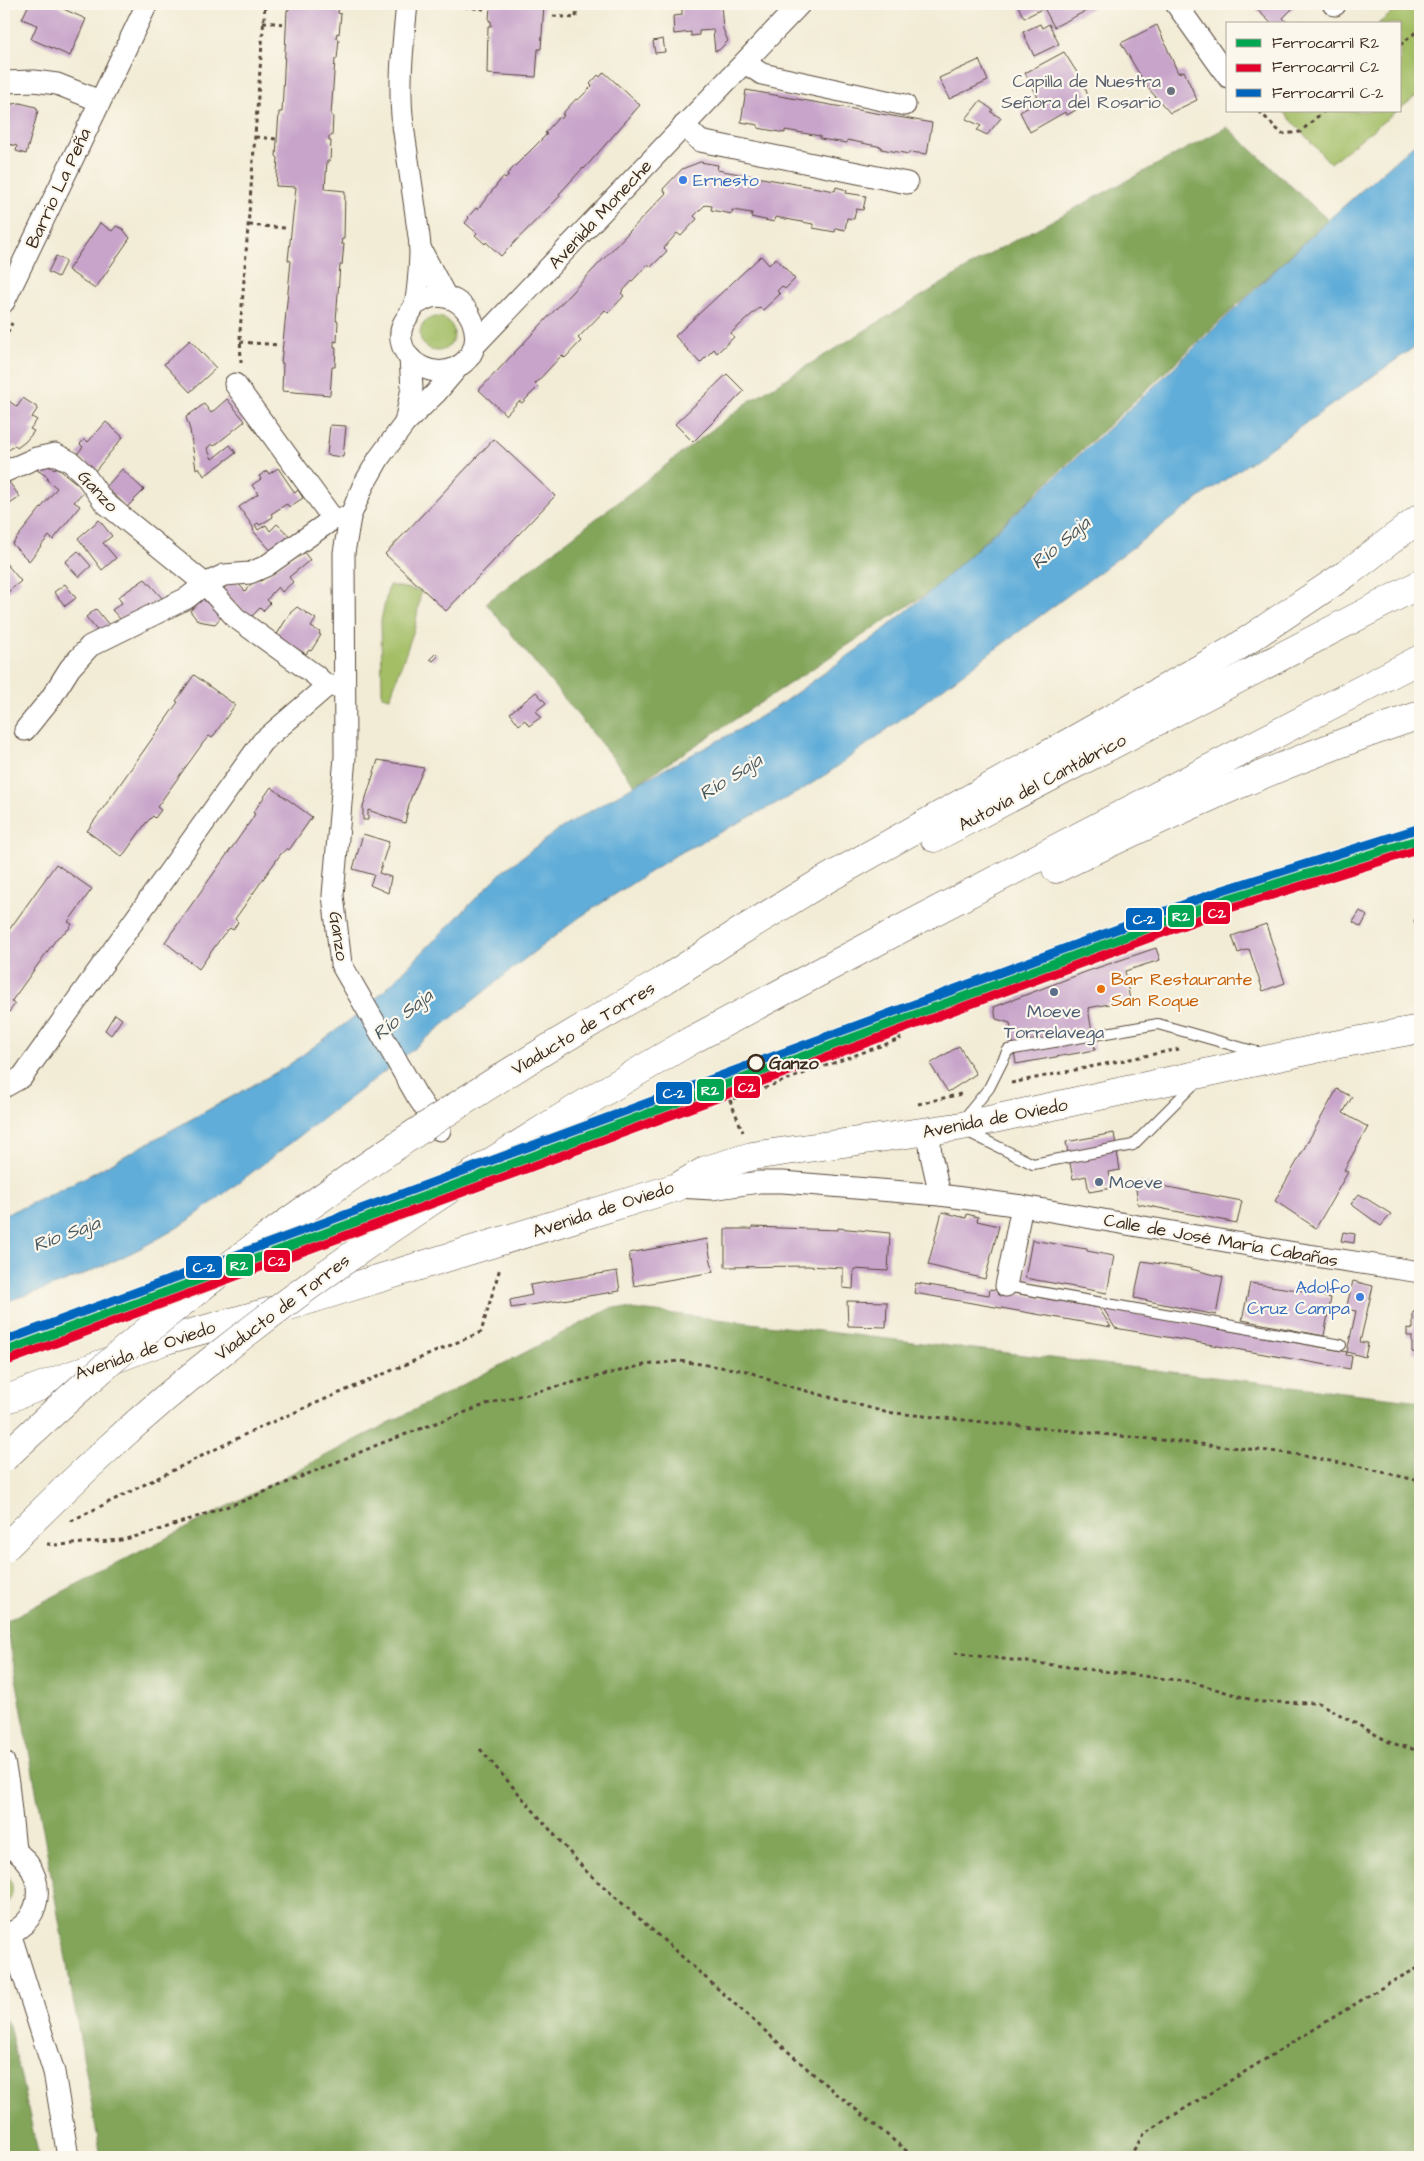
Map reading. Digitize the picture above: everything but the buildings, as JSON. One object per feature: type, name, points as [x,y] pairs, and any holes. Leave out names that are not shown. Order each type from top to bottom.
[{"type":"highway","points":[[663,981],[818,884],[1270,627],[1349,572],[1420,518]]},
{"type":"highway","name":"Autovía del Cantábrico","points":[[663,981],[1420,584]]},
{"type":"highway","points":[[699,1036],[1420,659]]},
{"type":"highway","points":[[699,1036],[932,930],[1201,801],[1321,751],[1420,715]]},
{"type":"highway","name":"Viaducto de Torres","points":[[4,1458],[90,1379],[163,1317],[317,1201],[478,1091],[663,981]]},
{"type":"highway","name":"Avenida de Oviedo","points":[[4,1400],[166,1340],[286,1307],[677,1187],[706,1170],[752,1156],[957,1127],[1420,1029]]},
{"type":"highway","name":"Viaducto de Torres","points":[[4,1549],[97,1458],[147,1414],[217,1355],[314,1282],[439,1194],[585,1101],[699,1036]]},
{"type":"street","name":"Barrio La Peña","points":[[4,302],[146,4]]},
{"type":"street","points":[[407,4],[402,44],[401,92],[403,124],[420,248],[414,305],[403,321],[401,341],[410,358],[425,370],[445,372],[458,367],[469,357],[475,345],[477,331],[472,315],[453,300],[420,248]]},
{"type":"street","name":"Avenida Moneche","points":[[475,345],[800,4]]},
{"type":"street","points":[[1176,4],[1226,74]]},
{"type":"street","points":[[745,63],[762,74],[905,105]]},
{"type":"street","points":[[4,82],[34,81],[57,84],[100,101]]},
{"type":"street","points":[[684,125],[700,141],[906,183]]},
{"type":"street","points":[[414,305],[429,298],[453,300],[488,309],[517,302]]},
{"type":"street","points":[[405,422],[412,388],[410,358]]},
{"type":"street","name":"Ganzo","points":[[440,1130],[417,1096],[341,964],[333,895],[345,757],[336,686],[344,553],[342,518],[363,486],[378,458],[405,422],[436,393],[458,367]]},
{"type":"street","points":[[25,730],[51,698],[70,668],[90,646],[186,598],[205,584],[224,575],[250,574],[266,566],[342,518],[238,377]]},
{"type":"street","name":"Ganzo","points":[[4,472],[36,458],[55,454],[71,462],[84,475],[104,502],[205,584],[236,618],[315,675],[336,686]]},
{"type":"street","points":[[4,1087],[22,1077],[262,742],[336,686]]},
{"type":"street","points":[[929,1131],[931,1155],[940,1195]]},
{"type":"street","name":"Calle de José María Cabañas","points":[[677,1187],[712,1189],[759,1182],[783,1182],[940,1195],[1022,1206],[1262,1248],[1420,1272]]},
{"type":"street","points":[[1006,1286],[1022,1206]]},
{"type":"street","points":[[4,1762],[8,1783],[9,1847],[26,1859],[34,1871],[37,1885],[37,1900],[32,1914],[23,1925],[7,1934],[54,2072],[68,2157]]},
{"type":"lane","points":[[1204,1074],[1132,1145],[1033,1164],[957,1127],[988,1088],[1008,1050],[1158,1024],[1278,1058]]},
{"type":"lane","points":[[1006,1286],[1341,1345]]},
{"type":"path","points":[[238,377],[265,4]]},
{"type":"path","points":[[440,4],[484,9]]},
{"type":"path","points":[[553,16],[576,18],[577,4]]},
{"type":"path","points":[[263,22],[286,24]]},
{"type":"path","points":[[1402,43],[1420,29]]},
{"type":"path","points":[[1260,112],[1282,134],[1300,132],[1323,112]]},
{"type":"path","points":[[256,137],[277,139]]},
{"type":"path","points":[[249,225],[286,228]]},
{"type":"path","points":[[240,342],[280,345]]},
{"type":"path","points":[[629,1109],[890,1011],[900,1039],[730,1100]]},
{"type":"path","points":[[65,1523],[109,1504],[153,1479],[256,1429],[481,1332],[494,1292]]},
{"type":"path","points":[[42,1543],[59,1545],[94,1543],[121,1540],[150,1533],[243,1501],[382,1443],[490,1403],[644,1365],[680,1361],[747,1371],[777,1383],[884,1412],[1288,1453],[1420,1480]]},
{"type":"path","points":[[954,1653],[1192,1682],[1259,1702],[1319,1703],[1390,1743],[1420,1751]]},
{"type":"path","points":[[480,1749],[585,1870],[820,2080],[914,2157]]},
{"type":"path","points":[[1129,2157],[1145,2133],[1391,1982],[1420,1967]]},
{"type":"green space","points":[[1403,4],[1420,4],[1420,93],[1402,107],[1402,22],[1380,22]]},
{"type":"green space","points":[[1284,112],[1396,112],[1330,163]]},
{"type":"green space","points":[[1227,127],[1328,220],[932,590],[635,785],[486,603],[751,400],[997,250]]},
{"type":"green space","points":[[437,317],[444,318],[449,322],[453,327],[453,341],[449,346],[444,350],[437,351],[430,350],[425,346],[421,341],[420,334],[421,327],[425,322],[430,318]]},
{"type":"green space","points":[[389,585],[421,591],[415,627],[390,698],[382,696],[381,620]]},
{"type":"green space","points":[[613,1307],[1420,1401],[1420,2157],[101,2157],[6,1621]]},
{"type":"green space","points":[[4,1870],[12,1884],[12,1893],[4,1906]]},
{"type":"green space","points":[[4,2018],[9,2025],[39,2157],[4,2157]]},
{"type":"water","name":"Río Saja","points":[[1420,139],[1420,343],[1206,493],[831,771],[800,791],[676,855],[580,917],[522,961],[401,1059],[188,1221],[144,1246],[99,1268],[4,1302],[4,1214],[24,1207],[90,1175],[286,1067],[357,1015],[384,991],[502,872],[558,830],[635,785],[740,729],[782,703],[875,637],[932,590],[1148,392],[1328,220]]},
{"type":"rail line","name":"C-2","points":[[4,1341],[1223,890],[1417,829]]},
{"type":"rail line","name":"R2","points":[[4,1352],[1227,899],[1420,839]]},
{"type":"rail line","name":"C2","points":[[7,1361],[1230,908],[1420,849]]},
{"type":"place","name":"Capilla de Nuestra Señora del Rosario","points":[[1171,91]]},
{"type":"place","name":"Ernesto","points":[[683,180]]},
{"type":"place","name":"Bar Restaurante San Roque","points":[[1101,989]]},
{"type":"place","name":"Moeve Torrelavega","points":[[1054,992]]},
{"type":"place","name":"Ganzo","points":[[756,1063]]},
{"type":"place","name":"Moeve","points":[[1099,1182]]},
{"type":"place","name":"Adolfo Cruz Campa","points":[[1360,1297]]}]
